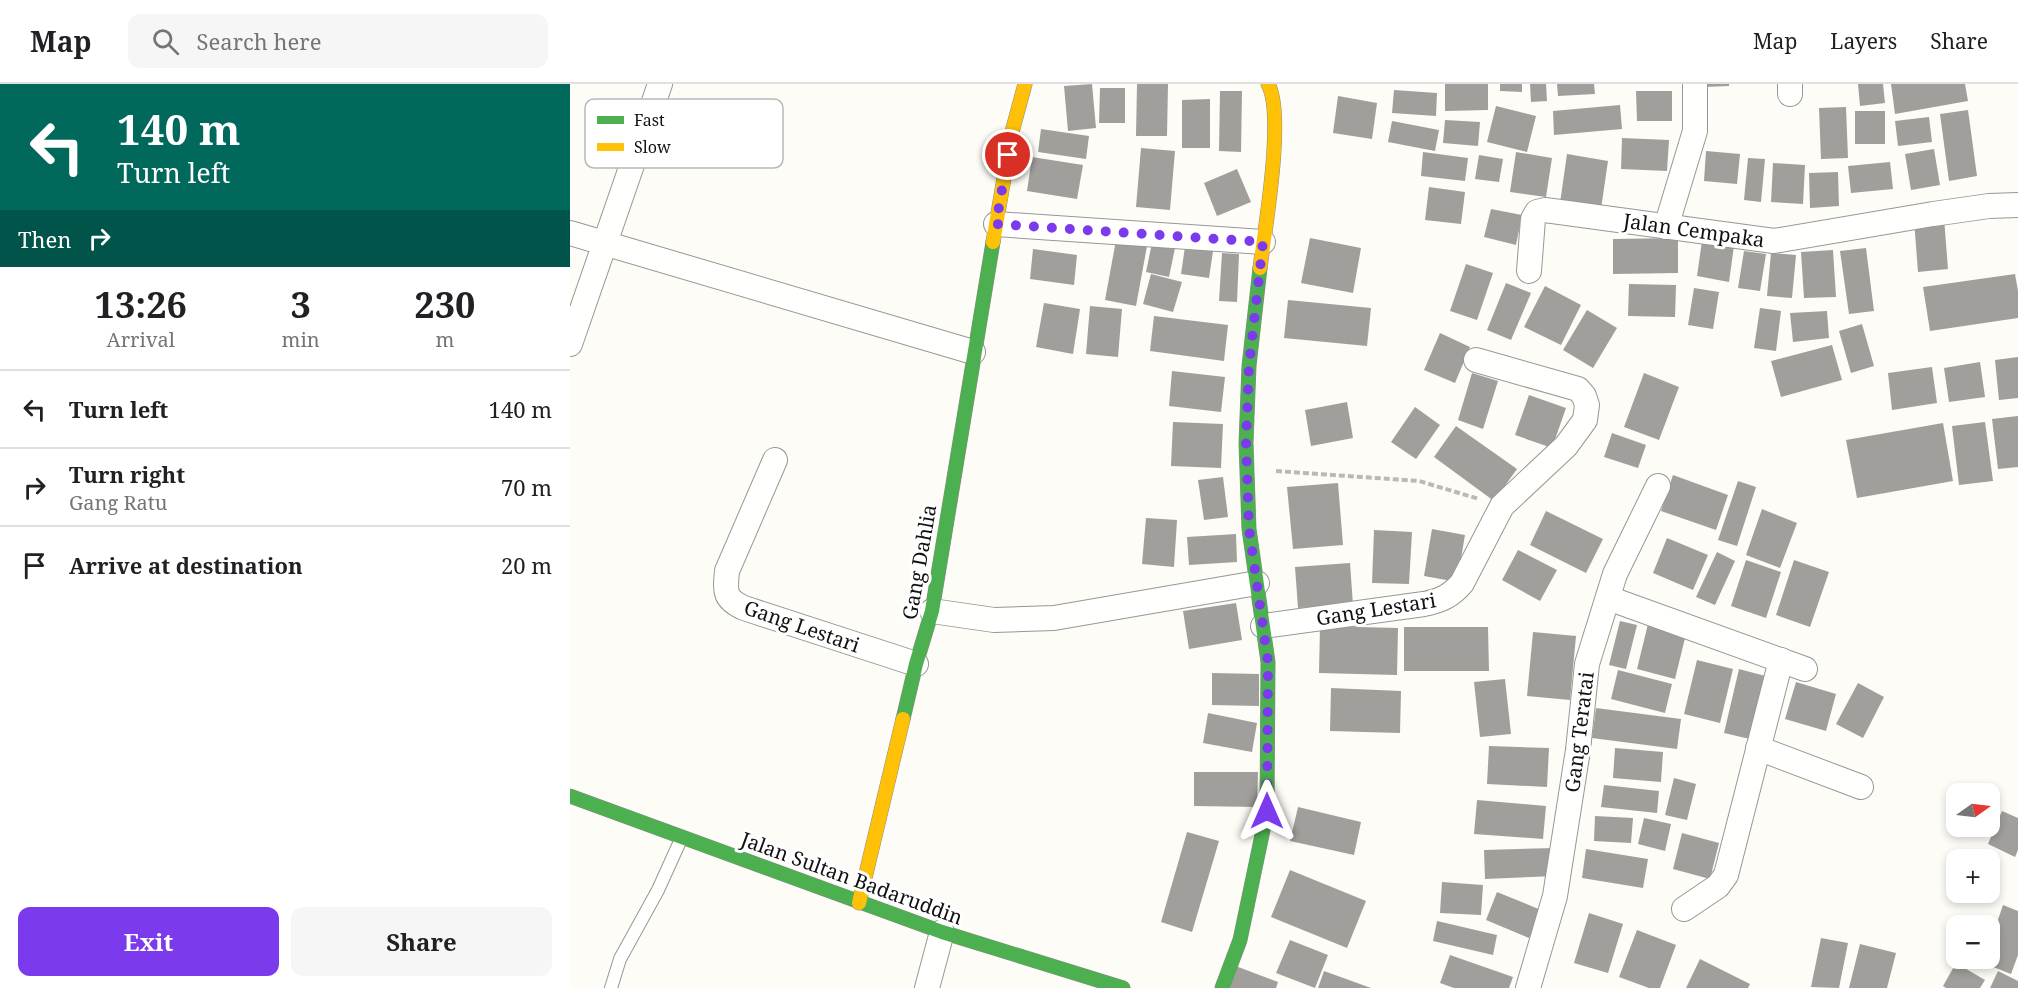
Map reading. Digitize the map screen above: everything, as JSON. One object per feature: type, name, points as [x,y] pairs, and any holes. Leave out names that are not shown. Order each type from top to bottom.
[{"type":"street","points":[[655,99],[660,84]]},
{"type":"street","name":"Gang Dahlia","points":[[859,903],[916,664],[932,611],[973,352],[1012,132],[1025,84]]},
{"type":"street","points":[[1222,988],[1240,940],[1267,811],[1268,662],[1249,529],[1246,442],[1249,366],[1274,150],[1275,107],[1269,84]]},
{"type":"street","points":[[1666,227],[1695,131],[1695,84]]},
{"type":"street","points":[[570,344],[631,168]]},
{"type":"street","name":"Jalan Cempaka","points":[[1529,271],[1533,219],[1537,212],[1548,210],[1774,241],[1933,214],[1989,206],[2018,205]]},
{"type":"street","points":[[996,224],[1263,242]]},
{"type":"street","points":[[570,233],[973,352]]},
{"type":"street","name":"Gang Lestari","points":[[1263,626],[1442,600],[1455,592],[1502,506],[1566,446],[1585,420],[1587,405],[1578,388],[1476,360]]},
{"type":"street","name":"Gang Lestari","points":[[775,460],[727,571],[725,586],[727,596],[732,602],[744,608],[916,664]]},
{"type":"street","name":"Gang Teratai","points":[[1528,988],[1555,897],[1578,750],[1587,664],[1615,574],[1658,486]]},
{"type":"street","points":[[932,611],[994,620],[1054,618],[1257,583]]},
{"type":"street","points":[[1608,598],[1805,669]]},
{"type":"street","points":[[1684,909],[1718,886],[1726,875],[1781,660]]},
{"type":"street","points":[[1758,748],[1861,787]]},
{"type":"street","name":"Jalan Sultan Badaruddin","points":[[570,796],[942,932],[1123,988]]},
{"type":"street","points":[[927,988],[942,932]]},
{"type":"lane","points":[[611,988],[620,959],[657,891],[682,837]]},
{"type":"path","points":[[1248,469],[1419,482],[1502,506]]},
{"type":"building","points":[[1092,84],[1096,128],[1068,131],[1064,86]]},
{"type":"building","points":[[1137,84],[1168,84],[1167,136],[1136,136]]},
{"type":"building","points":[[1445,84],[1488,84],[1488,110],[1445,111]]},
{"type":"building","points":[[1500,84],[1522,84],[1522,92],[1500,91]]},
{"type":"building","points":[[1530,84],[1546,84],[1547,101],[1531,102]]},
{"type":"building","points":[[1557,84],[1594,84],[1595,94],[1558,96]]},
{"type":"building","points":[[1705,84],[1729,84],[1729,86],[1705,87]]},
{"type":"building","points":[[1858,84],[1883,84],[1885,103],[1860,106]]},
{"type":"building","points":[[1891,84],[1965,84],[1968,101],[1895,114]]},
{"type":"building","points":[[1100,88],[1125,88],[1125,123],[1099,123]]},
{"type":"building","points":[[1394,90],[1437,93],[1436,116],[1392,113]]},
{"type":"building","points":[[1220,91],[1242,91],[1241,152],[1219,151]]},
{"type":"building","points":[[1636,91],[1672,91],[1672,121],[1637,121]]},
{"type":"building","points":[[1338,96],[1377,103],[1372,139],[1333,133]]},
{"type":"building","points":[[1210,99],[1210,148],[1182,148],[1182,100]]},
{"type":"building","points":[[1620,105],[1622,129],[1554,135],[1553,111]]},
{"type":"building","points":[[1496,106],[1536,116],[1527,152],[1487,142]]},
{"type":"building","points":[[1846,107],[1848,158],[1821,159],[1819,108]]},
{"type":"building","points":[[1968,110],[1977,176],[1949,181],[1940,114]]},
{"type":"building","points":[[1855,111],[1885,111],[1885,144],[1855,144]]},
{"type":"building","points":[[1929,117],[1932,142],[1898,146],[1895,121]]},
{"type":"building","points":[[1445,120],[1480,122],[1478,146],[1443,143]]},
{"type":"building","points":[[1392,121],[1439,130],[1435,151],[1388,142]]},
{"type":"building","points":[[1041,129],[1089,136],[1086,159],[1038,152]]},
{"type":"building","points":[[1622,138],[1669,140],[1667,171],[1621,169]]},
{"type":"building","points":[[1141,148],[1175,151],[1170,210],[1136,207]]},
{"type":"building","points":[[1934,149],[1940,185],[1911,190],[1905,154]]},
{"type":"building","points":[[1706,151],[1740,154],[1737,184],[1704,181]]},
{"type":"building","points":[[1423,152],[1468,158],[1465,181],[1421,176]]},
{"type":"building","points":[[1516,152],[1552,158],[1546,197],[1510,192]]},
{"type":"building","points":[[1567,154],[1608,161],[1601,209],[1560,203]]},
{"type":"building","points":[[1479,155],[1503,159],[1499,182],[1475,179]]},
{"type":"building","points":[[1032,157],[1083,165],[1077,199],[1027,191]]},
{"type":"building","points":[[1748,158],[1765,159],[1761,202],[1744,200]]},
{"type":"building","points":[[1890,162],[1893,189],[1851,193],[1848,166]]},
{"type":"building","points":[[1773,163],[1805,165],[1803,204],[1771,202]]},
{"type":"building","points":[[1237,169],[1251,202],[1217,216],[1204,183]]},
{"type":"building","points":[[1838,172],[1839,206],[1810,208],[1809,173]]},
{"type":"building","points":[[1429,187],[1465,192],[1461,224],[1425,220]]},
{"type":"building","points":[[1491,209],[1522,215],[1516,245],[1484,237]]},
{"type":"building","points":[[1944,218],[1948,269],[1918,272],[1914,220]]},
{"type":"building","points":[[1310,238],[1361,248],[1353,293],[1301,283]]},
{"type":"building","points":[[1678,238],[1678,273],[1613,274],[1613,239]]},
{"type":"building","points":[[1116,240],[1147,246],[1136,306],[1105,300]]},
{"type":"building","points":[[1186,240],[1214,245],[1209,278],[1181,274]]},
{"type":"building","points":[[1702,241],[1734,246],[1729,282],[1697,276]]},
{"type":"building","points":[[1152,243],[1175,248],[1169,277],[1146,272]]},
{"type":"building","points":[[1866,248],[1874,311],[1849,314],[1840,251]]},
{"type":"building","points":[[1033,249],[1077,255],[1074,285],[1030,279]]},
{"type":"building","points":[[1833,250],[1836,297],[1804,298],[1801,252]]},
{"type":"building","points":[[1744,251],[1766,254],[1760,291],[1738,288]]},
{"type":"building","points":[[1222,253],[1239,254],[1237,302],[1219,301]]},
{"type":"building","points":[[1771,253],[1796,255],[1792,298],[1767,296]]},
{"type":"building","points":[[1466,264],[1493,273],[1477,320],[1450,311]]},
{"type":"building","points":[[1151,274],[1182,282],[1173,312],[1143,304]]},
{"type":"building","points":[[2015,274],[2018,291],[2018,318],[1930,331],[1923,287]]},
{"type":"building","points":[[1506,283],[1531,293],[1511,340],[1487,330]]},
{"type":"building","points":[[1629,284],[1676,285],[1675,317],[1628,316]]},
{"type":"building","points":[[1545,286],[1581,305],[1561,345],[1524,327]]},
{"type":"building","points":[[1694,288],[1719,292],[1713,329],[1688,325]]},
{"type":"building","points":[[1288,300],[1371,308],[1367,346],[1284,338]]},
{"type":"building","points":[[1044,303],[1080,309],[1073,354],[1036,347]]},
{"type":"building","points":[[1090,306],[1122,309],[1118,357],[1086,354]]},
{"type":"building","points":[[1760,308],[1781,311],[1776,351],[1754,348]]},
{"type":"building","points":[[1587,310],[1617,328],[1593,368],[1563,350]]},
{"type":"building","points":[[1827,311],[1829,338],[1793,342],[1790,313]]},
{"type":"building","points":[[1154,316],[1228,325],[1224,361],[1150,351]]},
{"type":"building","points":[[1862,324],[1874,366],[1851,373],[1839,331]]},
{"type":"building","points":[[1440,333],[1470,347],[1455,383],[1424,370]]},
{"type":"building","points":[[1832,345],[1842,380],[1781,397],[1771,361]]},
{"type":"building","points":[[2018,357],[2018,398],[1999,400],[1995,360]]},
{"type":"building","points":[[1980,362],[1985,397],[1949,402],[1944,368]]},
{"type":"building","points":[[1932,367],[1937,403],[1892,410],[1888,373]]},
{"type":"building","points":[[1172,371],[1225,377],[1221,412],[1169,406]]},
{"type":"building","points":[[1472,373],[1498,381],[1483,429],[1458,420]]},
{"type":"building","points":[[1644,373],[1679,387],[1659,440],[1624,427]]},
{"type":"building","points":[[1529,395],[1566,408],[1552,448],[1515,435]]},
{"type":"building","points":[[1347,402],[1353,438],[1311,446],[1305,410]]},
{"type":"building","points":[[1415,407],[1440,425],[1416,459],[1391,442]]},
{"type":"building","points":[[2018,416],[2018,467],[1998,469],[1992,419]]},
{"type":"building","points":[[1173,422],[1223,424],[1221,468],[1171,466]]},
{"type":"building","points":[[1985,422],[1993,481],[1959,485],[1952,426]]},
{"type":"building","points":[[1943,423],[1953,481],[1857,498],[1846,440]]},
{"type":"building","points":[[1456,426],[1517,469],[1494,501],[1434,457]]},
{"type":"building","points":[[1612,433],[1646,445],[1638,468],[1604,457]]},
{"type":"building","points":[[1673,475],[1728,495],[1716,530],[1661,511]]},
{"type":"building","points":[[1223,477],[1228,517],[1204,520],[1198,480]]},
{"type":"building","points":[[1738,481],[1756,487],[1737,546],[1718,540]]},
{"type":"building","points":[[1338,483],[1343,545],[1293,549],[1287,487]]},
{"type":"building","points":[[1762,509],[1797,523],[1780,568],[1746,555]]},
{"type":"building","points":[[1546,511],[1603,539],[1586,573],[1530,545]]},
{"type":"building","points":[[1146,518],[1177,520],[1174,567],[1142,564]]},
{"type":"building","points":[[1432,529],[1465,535],[1457,582],[1424,576]]},
{"type":"building","points":[[1374,530],[1412,532],[1409,584],[1372,583]]},
{"type":"building","points":[[1236,534],[1237,562],[1189,565],[1187,537]]},
{"type":"building","points":[[1667,538],[1708,555],[1693,590],[1653,573]]},
{"type":"building","points":[[1518,550],[1557,570],[1540,601],[1502,580]]},
{"type":"building","points":[[1717,552],[1735,561],[1715,605],[1696,597]]},
{"type":"building","points":[[1746,560],[1781,572],[1766,618],[1731,606]]},
{"type":"building","points":[[1794,560],[1829,572],[1810,627],[1776,615]]},
{"type":"building","points":[[1350,563],[1353,605],[1298,608],[1295,567]]},
{"type":"building","points":[[1236,603],[1242,640],[1189,649],[1183,611]]},
{"type":"building","points":[[1620,621],[1637,625],[1626,669],[1609,665]]},
{"type":"building","points":[[1648,624],[1686,634],[1675,679],[1637,669]]},
{"type":"building","points":[[1320,626],[1398,628],[1397,675],[1319,673]]},
{"type":"building","points":[[1404,627],[1488,627],[1489,671],[1404,671]]},
{"type":"building","points":[[1533,632],[1576,636],[1570,700],[1527,696]]},
{"type":"building","points":[[1697,660],[1733,669],[1720,723],[1684,714]]},
{"type":"building","points":[[1739,669],[1769,677],[1754,740],[1724,733]]},
{"type":"building","points":[[1618,670],[1672,684],[1665,713],[1611,699]]},
{"type":"building","points":[[1212,673],[1259,674],[1259,706],[1212,705]]},
{"type":"building","points":[[1505,679],[1511,734],[1480,737],[1474,682]]},
{"type":"building","points":[[1796,682],[1836,694],[1826,731],[1785,719]]},
{"type":"building","points":[[1858,683],[1884,697],[1863,738],[1836,724]]},
{"type":"building","points":[[1331,688],[1401,691],[1400,733],[1330,731]]},
{"type":"building","points":[[1596,708],[1681,719],[1677,749],[1592,738]]},
{"type":"building","points":[[1208,713],[1257,723],[1252,752],[1203,743]]},
{"type":"building","points":[[1489,746],[1549,748],[1547,787],[1487,784]]},
{"type":"building","points":[[1615,748],[1663,752],[1661,782],[1613,778]]},
{"type":"building","points":[[1194,772],[1258,772],[1257,807],[1194,806]]},
{"type":"building","points":[[1674,778],[1696,784],[1687,820],[1665,815]]},
{"type":"building","points":[[1604,785],[1659,791],[1657,813],[1601,807]]},
{"type":"building","points":[[1477,800],[1546,806],[1543,839],[1474,834]]},
{"type":"building","points":[[1298,807],[1361,822],[1354,855],[1290,841]]},
{"type":"building","points":[[2002,811],[2018,818],[2018,850],[2015,857],[1988,844],[1991,837],[2000,837]]},
{"type":"building","points":[[1595,816],[1633,818],[1631,843],[1594,841]]},
{"type":"building","points":[[1644,818],[1671,824],[1665,851],[1638,844]]},
{"type":"building","points":[[1187,832],[1219,841],[1192,932],[1161,922]]},
{"type":"building","points":[[1682,833],[1719,843],[1710,879],[1673,869]]},
{"type":"building","points":[[1555,848],[1556,876],[1485,879],[1484,850]]},
{"type":"building","points":[[1586,849],[1648,859],[1643,888],[1582,878]]},
{"type":"building","points":[[1290,870],[1366,901],[1347,948],[1271,917]]},
{"type":"building","points":[[1442,882],[1483,885],[1481,915],[1440,913]]},
{"type":"building","points":[[1497,892],[1541,910],[1529,938],[1486,920]]},
{"type":"building","points":[[2003,905],[2018,911],[2018,955],[2011,974],[1998,969],[2000,915]]},
{"type":"building","points":[[1589,913],[1623,924],[1608,973],[1574,963]]},
{"type":"building","points":[[1437,921],[1497,935],[1493,955],[1433,941]]},
{"type":"building","points":[[1637,930],[1676,945],[1660,988],[1649,988],[1619,977]]},
{"type":"building","points":[[1821,938],[1848,943],[1839,988],[1811,987]]},
{"type":"building","points":[[1290,940],[1328,955],[1315,988],[1276,973]]},
{"type":"building","points":[[1860,944],[1896,953],[1887,988],[1849,988]]},
{"type":"building","points":[[1450,955],[1513,977],[1509,988],[1454,988],[1440,983]]},
{"type":"building","points":[[1700,959],[1750,984],[1748,988],[1686,988]]},
{"type":"building","points":[[1233,965],[1278,982],[1276,988],[1225,988]]},
{"type":"building","points":[[1953,969],[1966,969],[1985,980],[1980,988],[1946,988],[1943,986]]},
{"type":"building","points":[[1324,971],[1371,988],[1318,988]]},
{"type":"building","points":[[1998,971],[2018,981],[2018,988],[1990,988]]},
{"type":"traffic: fast","points":[[903,719],[932,611],[993,242]]},
{"type":"traffic: fast","points":[[1222,988],[1240,940],[1267,811],[1268,662],[1249,529],[1246,443],[1249,366],[1260,268]]},
{"type":"traffic: fast","points":[[570,796],[942,932],[1123,988]]},
{"type":"traffic: slow","points":[[993,242],[1012,132],[1025,84]]},
{"type":"traffic: slow","points":[[1260,268],[1274,145],[1273,99],[1268,84]]},
{"type":"traffic: slow","points":[[859,903],[903,719]]},
{"type":"route","points":[[1008,155],[996,224],[1263,242],[1249,366],[1246,442],[1249,529],[1268,662],[1267,811]]}]
